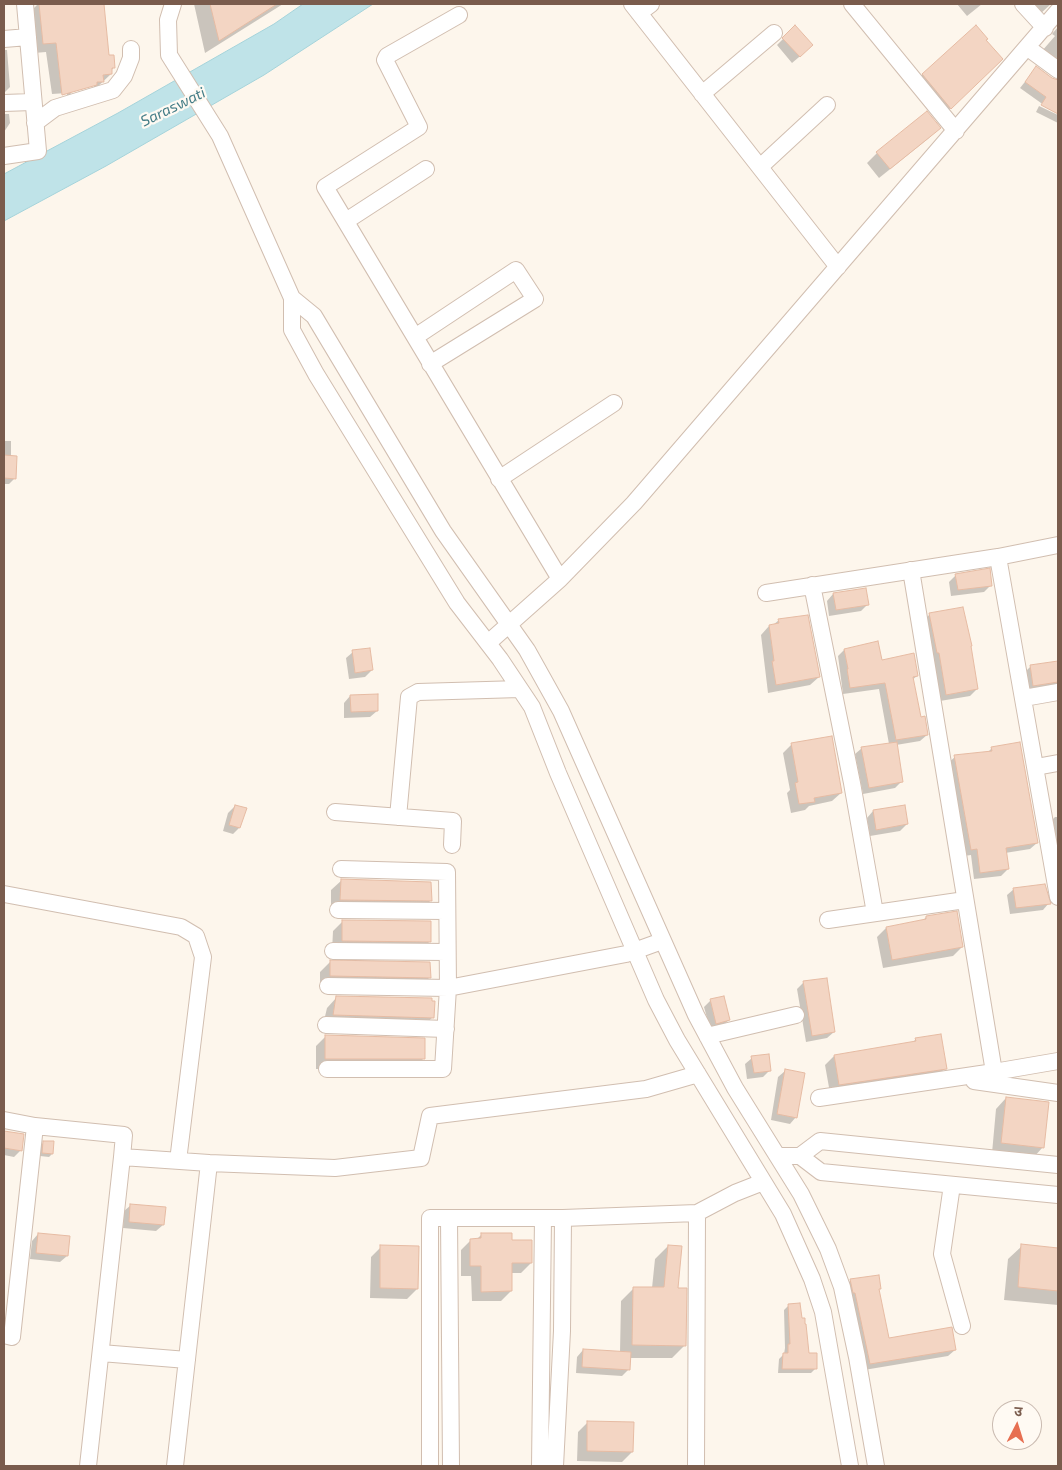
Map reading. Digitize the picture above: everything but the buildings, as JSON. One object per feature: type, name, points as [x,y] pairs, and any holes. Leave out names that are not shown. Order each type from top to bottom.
[{"type":"street","points":[[4,156],[38,151],[32,102],[25,4]]},
{"type":"street","points":[[160,4],[168,20]]},
{"type":"street","points":[[173,4],[168,20],[169,55],[220,136],[292,298],[292,330],[316,374],[457,603],[488,643],[532,707],[558,773],[656,1000],[698,1074],[783,1214],[812,1279],[823,1312],[850,1466]]},
{"type":"street","points":[[852,4],[956,131]]},
{"type":"street","points":[[1024,4],[1045,28]]},
{"type":"street","points":[[641,7],[702,94],[838,267]]},
{"type":"street","points":[[488,643],[560,579],[634,502],[1058,11]]},
{"type":"street","points":[[459,15],[387,56],[385,60],[419,127],[325,187],[560,579]]},
{"type":"street","points":[[702,94],[774,33]]},
{"type":"street","points":[[4,39],[28,37]]},
{"type":"street","points":[[1028,48],[1058,70]]},
{"type":"street","points":[[35,123],[55,108],[113,90],[124,76],[131,58],[131,49]]},
{"type":"street","points":[[4,103],[32,102]]},
{"type":"street","points":[[760,167],[827,105]]},
{"type":"street","points":[[346,221],[426,169]]},
{"type":"street","points":[[415,338],[516,270],[535,299],[430,364]]},
{"type":"street","points":[[292,298],[314,316],[443,531],[527,650],[561,711],[696,1015],[735,1088],[809,1210],[828,1249],[842,1287],[857,1357],[876,1466]]},
{"type":"street","points":[[499,479],[614,403]]},
{"type":"street","points":[[766,592],[998,557],[1058,544]]},
{"type":"street","points":[[998,557],[1058,897]]},
{"type":"street","points":[[911,570],[994,1072]]},
{"type":"street","points":[[812,585],[852,783],[875,913]]},
{"type":"street","points":[[398,817],[410,697],[418,692],[520,689]]},
{"type":"street","points":[[1024,698],[1058,692]]},
{"type":"street","points":[[1036,767],[1058,763]]},
{"type":"street","points":[[335,812],[453,821],[452,846]]},
{"type":"street","points":[[327,1069],[443,1069],[446,1029],[448,988],[447,872],[341,869]]},
{"type":"street","points":[[4,894],[181,927],[196,936],[203,957],[178,1161]]},
{"type":"street","points":[[828,920],[965,900]]},
{"type":"street","points":[[338,910],[446,911]]},
{"type":"street","points":[[328,986],[448,988],[634,951],[662,941]]},
{"type":"street","points":[[333,951],[447,952]]},
{"type":"street","points":[[707,1036],[796,1015]]},
{"type":"street","points":[[326,1025],[446,1029]]},
{"type":"street","points":[[820,1098],[1058,1061]]},
{"type":"street","points":[[122,1157],[209,1164],[335,1168],[421,1158],[430,1116],[646,1089],[698,1074]]},
{"type":"street","points":[[956,1078],[1058,1093]]},
{"type":"street","points":[[4,1120],[35,1126],[124,1135],[88,1466]]},
{"type":"street","points":[[4,1335],[12,1337],[35,1126]]},
{"type":"street","points":[[778,1156],[800,1156],[820,1142],[1058,1165]]},
{"type":"street","points":[[800,1156],[821,1172],[1058,1195]]},
{"type":"street","points":[[175,1466],[209,1164]]},
{"type":"street","points":[[430,1466],[430,1218],[563,1218],[697,1213],[736,1193],[763,1182]]},
{"type":"street","points":[[952,1184],[942,1254],[962,1326]]},
{"type":"street","points":[[696,1466],[697,1213]]},
{"type":"street","points":[[449,1218],[451,1466]]},
{"type":"street","points":[[540,1466],[543,1218]]},
{"type":"street","points":[[555,1466],[562,1331],[563,1218]]},
{"type":"street","points":[[101,1353],[187,1360]]},
{"type":"water","name":"Saraswati","points":[[303,4],[373,4],[264,75],[106,166],[4,221],[4,174],[118,113],[274,24]]}]
